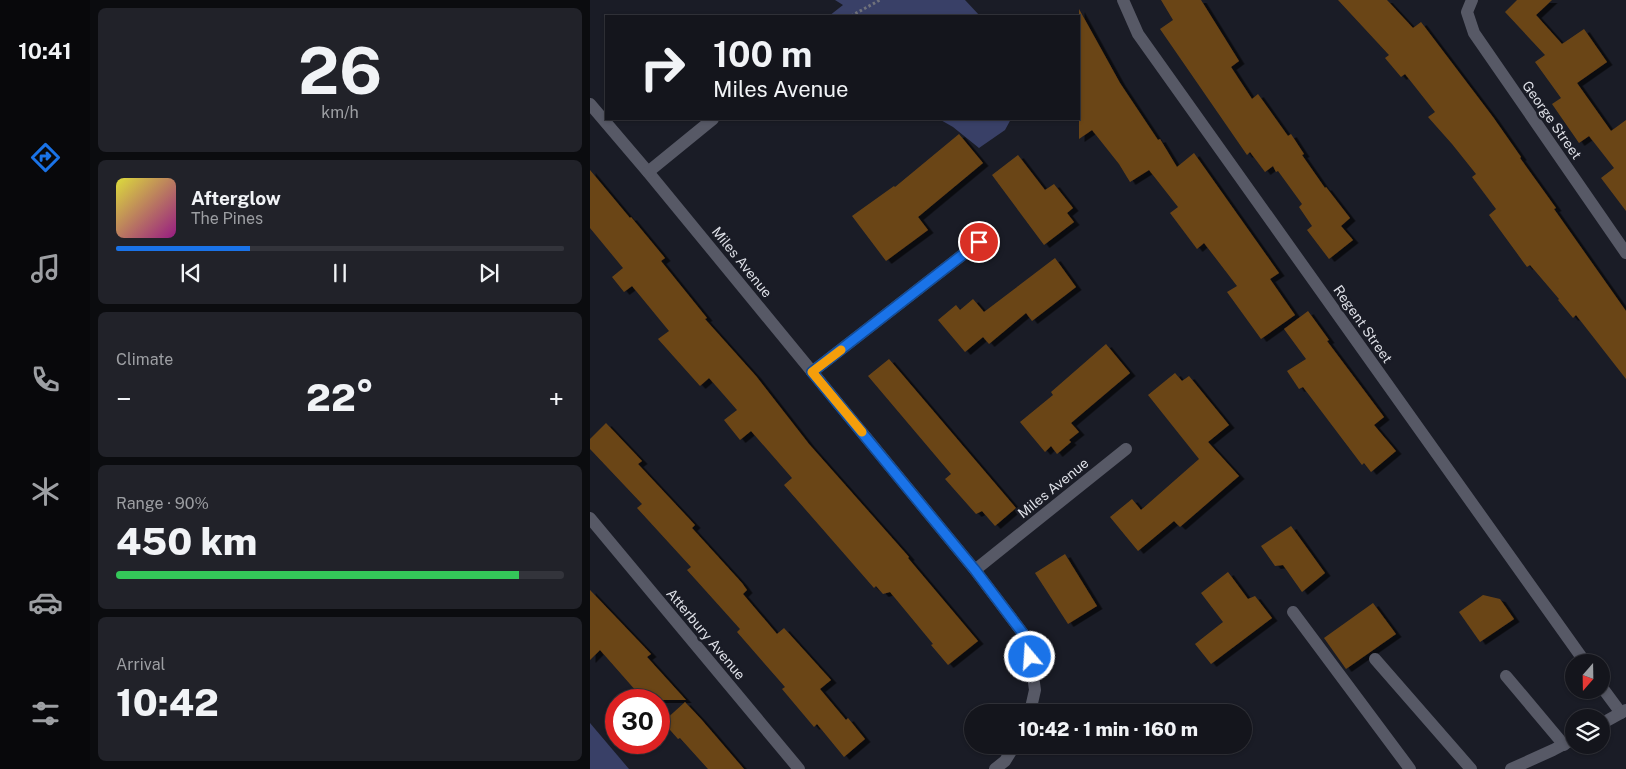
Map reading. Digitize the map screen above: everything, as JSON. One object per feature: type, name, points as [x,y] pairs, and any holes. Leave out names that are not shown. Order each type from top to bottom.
[{"type":"street","name":"Regent Street","points":[[1123,0],[1138,34],[1579,654]]},
{"type":"street","name":"George Street","points":[[1472,0],[1467,12],[1474,33],[1626,253]]},
{"type":"street","name":"Miles Avenue","points":[[590,104],[975,570],[1028,640],[1035,690],[1032,704]]},
{"type":"street","points":[[648,172],[712,120]]},
{"type":"street","points":[[812,372],[979,242]]},
{"type":"street","name":"Miles Avenue","points":[[975,570],[1126,449]]},
{"type":"street","name":"Atterbury Avenue","points":[[590,518],[799,769]]},
{"type":"street","points":[[1293,612],[1410,769]]},
{"type":"street","points":[[1375,659],[1471,769]]},
{"type":"street","points":[[1506,676],[1565,738]]},
{"type":"street","points":[[1610,697],[1623,712],[1610,719]]},
{"type":"street","points":[[1511,769],[1565,744]]},
{"type":"street","points":[[995,769],[1005,761],[1009,754]]},
{"type":"path","points":[[853,15],[880,0]]},
{"type":"shaded area","points":[[835,0],[965,0],[979,15],[830,15],[843,5]]},
{"type":"shaded area","points":[[941,120],[1010,120],[1005,130],[979,148],[953,127]]},
{"type":"shaded area","points":[[590,723],[605,741],[605,754],[616,754],[629,769],[590,769]]},
{"type":"building","points":[[1161,0],[1201,0],[1239,61],[1231,67],[1252,99],[1258,94],[1288,136],[1291,134],[1304,154],[1302,155],[1325,188],[1350,218],[1341,226],[1353,240],[1329,259],[1307,230],[1312,226],[1299,207],[1302,204],[1278,171],[1276,172],[1273,166],[1265,172],[1250,152],[1247,155],[1160,29],[1173,20]]},
{"type":"building","points":[[1338,0],[1387,0],[1413,28],[1421,22],[1493,117],[1556,208],[1554,209],[1626,311],[1626,379],[1576,315],[1573,318],[1530,265],[1527,267],[1489,215],[1496,209],[1472,177],[1476,174],[1428,117],[1435,112],[1405,74],[1401,77],[1385,58],[1389,55]]},
{"type":"building","points":[[1517,0],[1552,0],[1536,15],[1562,44],[1584,29],[1607,62],[1577,83],[1611,131],[1626,120],[1626,211],[1601,178],[1614,168],[1589,136],[1579,143],[1552,104],[1561,98],[1535,62],[1545,55],[1505,12]]},
{"type":"building","points":[[1079,9],[1120,83],[1158,140],[1160,139],[1177,167],[1194,153],[1279,273],[1270,279],[1295,315],[1261,339],[1227,292],[1237,286],[1204,243],[1197,249],[1170,213],[1178,207],[1149,170],[1130,182],[1119,164],[1092,130],[1079,139]]},
{"type":"building","points":[[959,134],[983,163],[918,217],[928,230],[886,261],[852,216],[895,187]]},
{"type":"building","points":[[1018,155],[1045,190],[1054,184],[1073,208],[1067,213],[1074,222],[1044,245],[992,175]]},
{"type":"building","points":[[590,170],[665,258],[661,261],[707,318],[705,319],[756,376],[809,444],[909,557],[978,641],[948,665],[890,592],[883,594],[876,586],[874,588],[784,485],[792,478],[751,431],[740,440],[724,420],[737,410],[709,378],[700,386],[658,339],[669,331],[632,286],[624,292],[612,277],[623,268],[590,228]]},
{"type":"building","points":[[1055,258],[1076,287],[1032,321],[1026,313],[989,344],[983,337],[965,352],[938,320],[956,305],[960,310],[973,299],[984,312]]},
{"type":"building","points":[[1308,311],[1329,340],[1327,341],[1384,417],[1374,425],[1396,451],[1371,472],[1364,463],[1362,465],[1303,387],[1299,389],[1287,371],[1306,359],[1284,329]]},
{"type":"building","points":[[1106,344],[1130,373],[1071,423],[1079,432],[1069,440],[1071,442],[1057,454],[1051,446],[1045,452],[1020,422],[1053,395],[1051,392]]},
{"type":"building","points":[[889,359],[1016,508],[995,526],[982,511],[976,514],[945,479],[951,474],[868,376]]},
{"type":"building","points":[[1175,373],[1182,381],[1189,376],[1229,425],[1208,442],[1239,476],[1180,527],[1174,521],[1138,551],[1110,517],[1132,499],[1141,510],[1199,459],[1148,395]]},
{"type":"building","points":[[606,423],[642,461],[638,464],[695,525],[692,528],[742,583],[747,590],[743,594],[777,634],[784,628],[831,680],[820,689],[865,739],[844,757],[817,724],[814,727],[782,689],[785,687],[737,632],[740,629],[687,570],[691,567],[637,508],[642,504],[590,449],[590,439]]},
{"type":"building","points":[[1291,526],[1325,573],[1302,592],[1283,565],[1275,566],[1261,546]]},
{"type":"building","points":[[1065,554],[1097,606],[1068,624],[1035,573]]},
{"type":"building","points":[[1228,572],[1248,599],[1255,596],[1272,618],[1211,664],[1195,644],[1223,622],[1201,593]]},
{"type":"building","points":[[590,590],[651,654],[647,657],[686,700],[670,700],[670,689],[634,689],[600,650],[590,660]]},
{"type":"building","points":[[1483,595],[1500,599],[1514,619],[1480,642],[1459,612]]},
{"type":"building","points":[[1373,603],[1396,634],[1346,669],[1324,638]]},
{"type":"building","points":[[685,702],[744,769],[708,769],[680,738],[678,739],[670,730],[670,716]]},
{"type":"slow traffic","points":[[841,350],[812,372],[862,432]]},
{"type":"route","points":[[979,242],[812,372],[975,570],[1028,640],[1030,657]]}]
